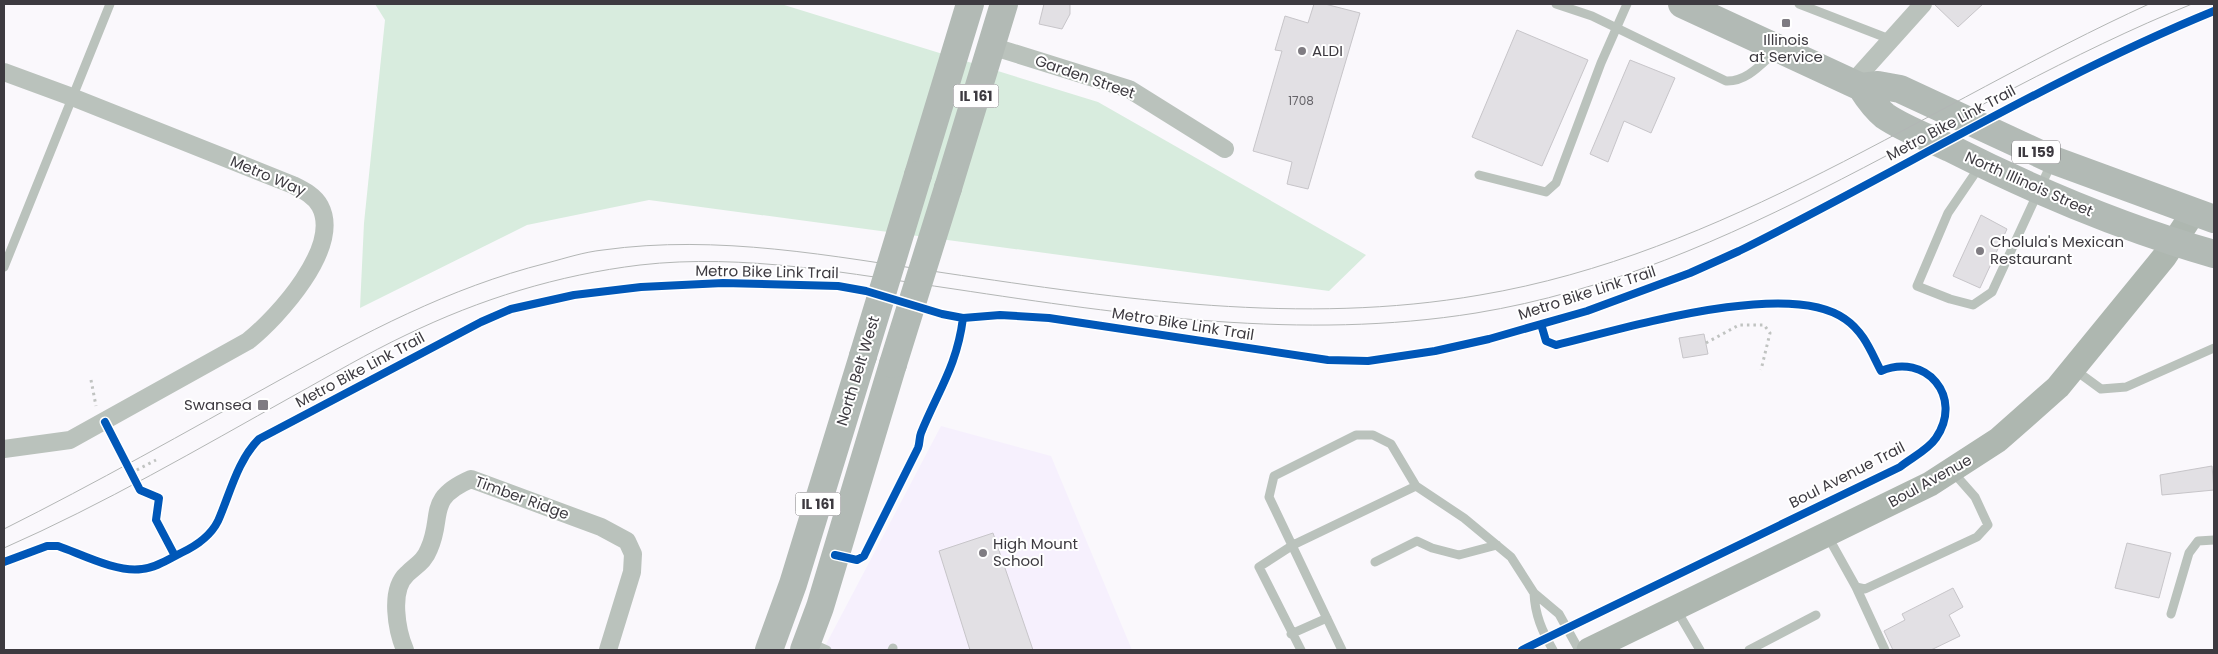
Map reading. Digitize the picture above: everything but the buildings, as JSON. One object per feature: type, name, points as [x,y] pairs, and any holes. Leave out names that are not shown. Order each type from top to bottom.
[{"type":"main road","name":"North Belt West","points":[[769,650],[793,584],[970,4]]},
{"type":"main road","name":"IL 161","points":[[813,647],[893,364],[1004,4]]},
{"type":"main road","name":"North Illinois Street","points":[[1682,4],[1856,85],[1878,85],[1900,89],[2053,160],[2204,216]]},
{"type":"main road","name":"North Illinois Street","points":[[1856,85],[1871,103],[1886,116],[1981,163],[2103,217],[2214,254]]},
{"type":"street","points":[[1856,85],[1923,4]]},
{"type":"street","name":"Garden Street","points":[[991,46],[1128,88],[1225,149]]},
{"type":"street","name":"Metro Way","points":[[4,72],[293,185],[312,195],[320,206],[324,220],[324,233],[314,262],[292,296],[263,329],[248,341],[70,440],[4,449]]},
{"type":"street","name":"Boul Avenue","points":[[1589,650],[1930,484],[1992,444],[2026,417],[2058,386],[2174,242],[2204,216]]},
{"type":"street","name":"Timber Ridge","points":[[405,650],[398,635],[396,600],[405,575],[424,561],[432,543],[437,509],[444,496],[459,484],[471,478],[601,527],[628,541],[633,554],[632,572],[608,650]]},
{"type":"lane","points":[[4,267],[110,4]]},
{"type":"lane","points":[[1556,4],[1616,28],[1726,81],[1737,82],[1747,76],[1778,49]]},
{"type":"lane","points":[[1479,175],[1546,192],[1556,182],[1627,4]]},
{"type":"lane","points":[[1799,4],[1892,40]]},
{"type":"lane","points":[[1981,163],[1948,213],[1917,286],[1950,299],[1973,304],[1992,292],[2053,160]]},
{"type":"lane","points":[[2073,368],[2101,389],[2126,387],[2214,348]]},
{"type":"lane","points":[[1342,650],[1268,497],[1274,476],[1356,435],[1373,436],[1391,444],[1416,486],[1464,518],[1511,557],[1534,592],[1559,614],[1579,650]]},
{"type":"lane","points":[[1856,587],[1864,588],[1884,581],[1977,537],[1988,525],[1975,497],[1951,470]]},
{"type":"lane","points":[[1301,650],[1291,634],[1259,567],[1292,545],[1416,486]]},
{"type":"lane","points":[[1826,535],[1856,587],[1886,650]]},
{"type":"lane","points":[[2171,614],[2189,553],[2198,541],[2214,540]]},
{"type":"lane","points":[[1375,562],[1417,541],[1432,548],[1459,555],[1497,545]]},
{"type":"lane","points":[[1534,592],[1535,611],[1540,627],[1553,650]]},
{"type":"lane","points":[[1676,609],[1700,650]]},
{"type":"lane","points":[[1749,650],[1816,615]]},
{"type":"lane","points":[[1291,634],[1327,618]]},
{"type":"path","points":[[1706,343],[1739,325],[1755,324],[1766,326],[1770,333],[1761,370]]},
{"type":"path","points":[[91,380],[97,410],[105,422]]},
{"type":"path","points":[[132,473],[156,460]]},
{"type":"path","points":[[126,464],[136,482]]},
{"type":"shaded area","name":"High Mount School","points":[[941,426],[1051,456],[1132,650],[823,650]]},
{"type":"green space","points":[[375,4],[781,4],[1098,102],[1366,255],[1329,291],[649,200],[527,225],[360,308],[364,223],[385,20]]},
{"type":"tram line","points":[[4,529],[375,329],[475,285],[511,273],[582,254],[603,250],[689,244],[775,249],[1145,300],[1279,309],[1413,304],[1480,295],[1570,275],[1656,246],[1741,212],[1823,172],[2067,44],[2149,4]]},
{"type":"tram line","points":[[4,548],[114,495],[364,357],[434,322],[520,290],[609,269],[679,262],[758,263],[837,272],[1084,308],[1215,321],[1280,325],[1345,325],[1411,321],[1476,313],[1572,291],[1664,260],[1754,222],[1842,179],[2102,44],[2192,4]]},
{"type":"cycle path","name":"Metro Bike Link Trail","points":[[4,562],[47,546],[58,546],[110,566],[122,568],[142,569],[162,563],[197,544],[211,532],[218,521],[245,457],[259,439],[481,322],[511,309],[574,295],[641,287],[723,283],[838,286],[866,291],[942,314],[963,318],[1000,315],[1049,318],[1328,360],[1368,361],[1435,351],[1489,339],[1587,311],[1690,273],[1739,251],[2093,66],[2153,37],[2214,11]]},
{"type":"cycle path","name":"Metro Bike Link Trail","points":[[1522,650],[1900,467],[1933,442],[1944,423],[1946,408],[1943,394],[1936,382],[1926,373],[1913,368],[1897,367],[1881,371],[1866,343],[1852,324],[1819,308],[1785,304],[1746,305],[1662,319],[1556,345],[1546,341],[1541,324]]},
{"type":"cycle path","points":[[835,555],[857,560],[864,556],[918,448],[921,433],[952,364],[963,318]]},
{"type":"cycle path","points":[[105,422],[140,490],[159,498],[156,520],[175,556]]},
{"type":"place","name":"Illinois at Service","points":[[1786,23]]},
{"type":"place","name":"ALDI","points":[[1302,51]]},
{"type":"place","name":"Cholula's Mexican Restaurant","points":[[1980,251]]},
{"type":"place","name":"Swansea","points":[[263,405]]},
{"type":"place","name":"High Mount School","points":[[983,553]]}]
